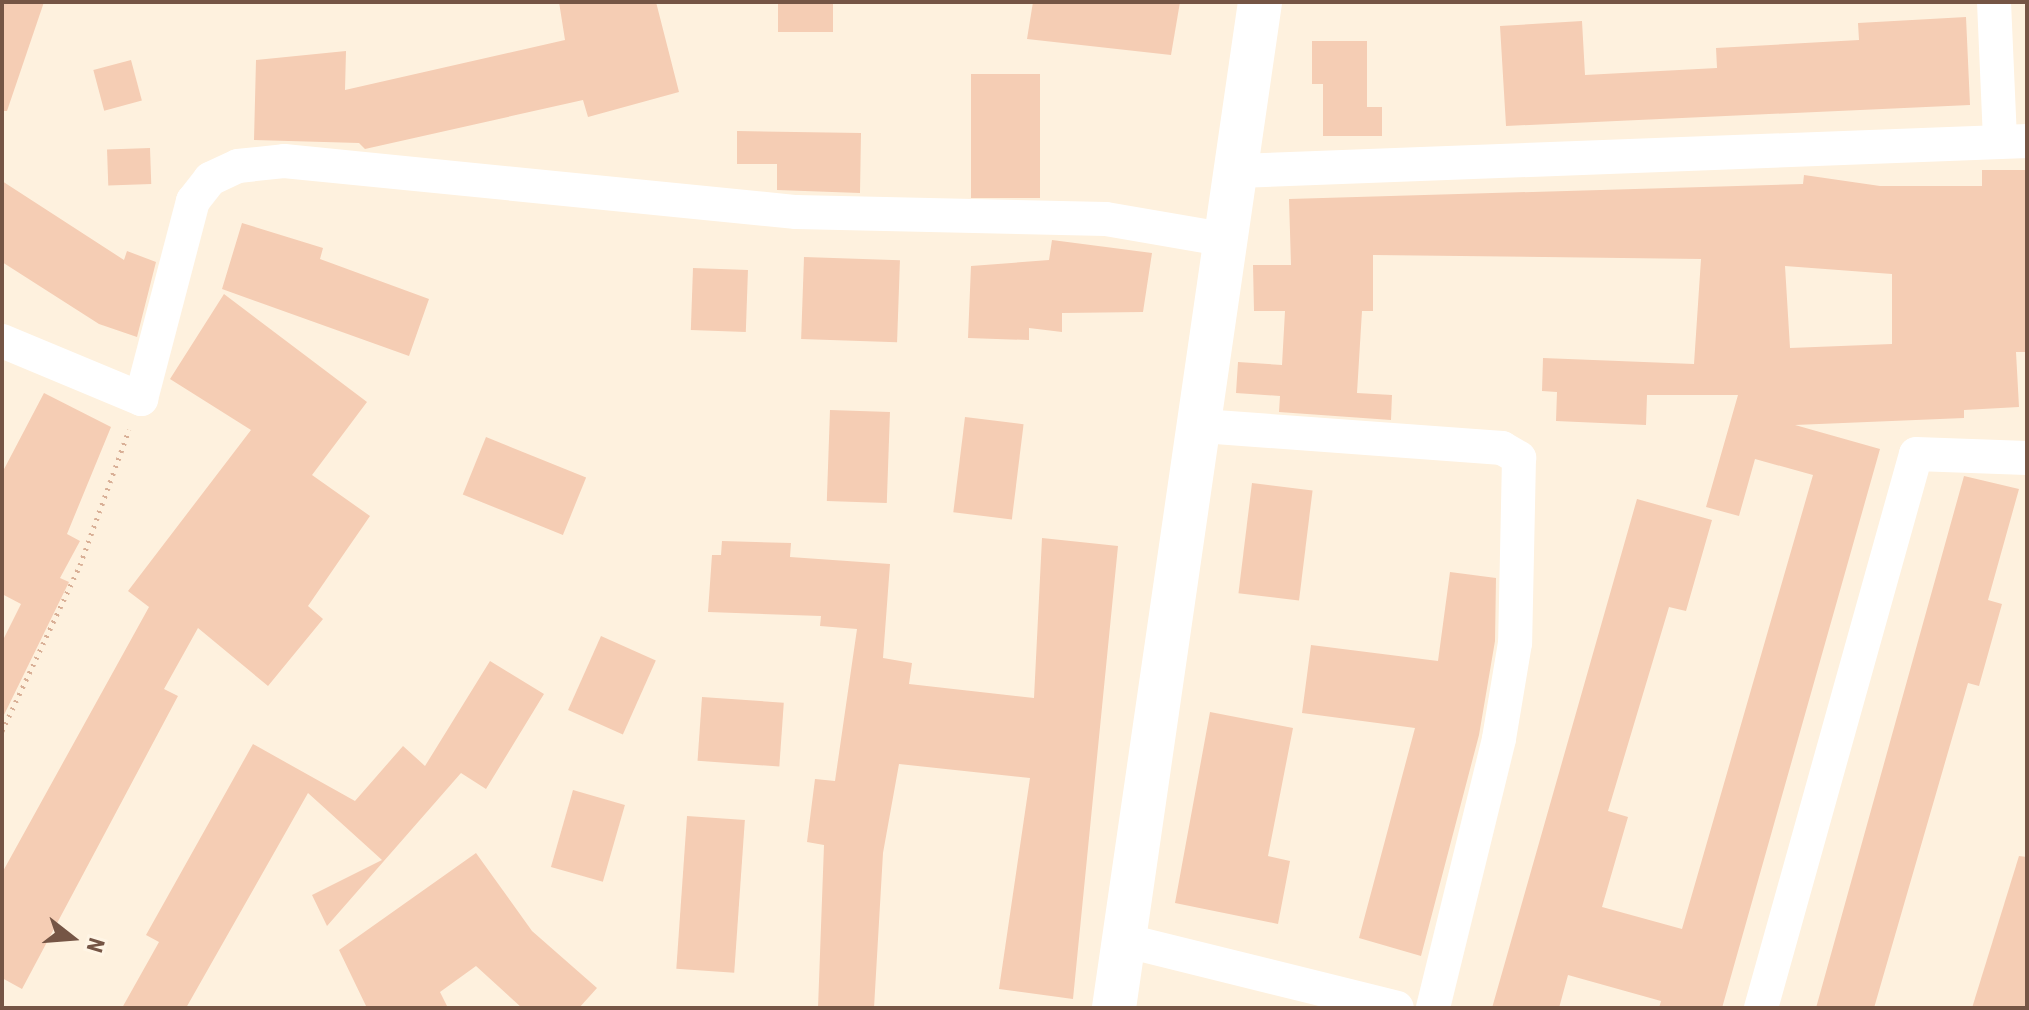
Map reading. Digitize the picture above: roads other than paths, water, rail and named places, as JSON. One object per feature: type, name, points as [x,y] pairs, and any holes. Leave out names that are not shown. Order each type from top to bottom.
[{"type":"main road","points":[[1114,1008],[1202,426],[1260,2]]},
{"type":"street","points":[[1238,171],[2014,142],[1994,2]]},
{"type":"street","points":[[2,341],[141,399],[193,201],[210,179],[238,166],[284,161],[825,214],[1106,219],[1228,240]]},
{"type":"street","points":[[1202,426],[1502,448],[1519,458],[1515,643],[1499,739],[1433,1008]]},
{"type":"street","points":[[1761,1008],[1916,454],[2027,458]]},
{"type":"street","points":[[1123,940],[1397,1008]]}]
